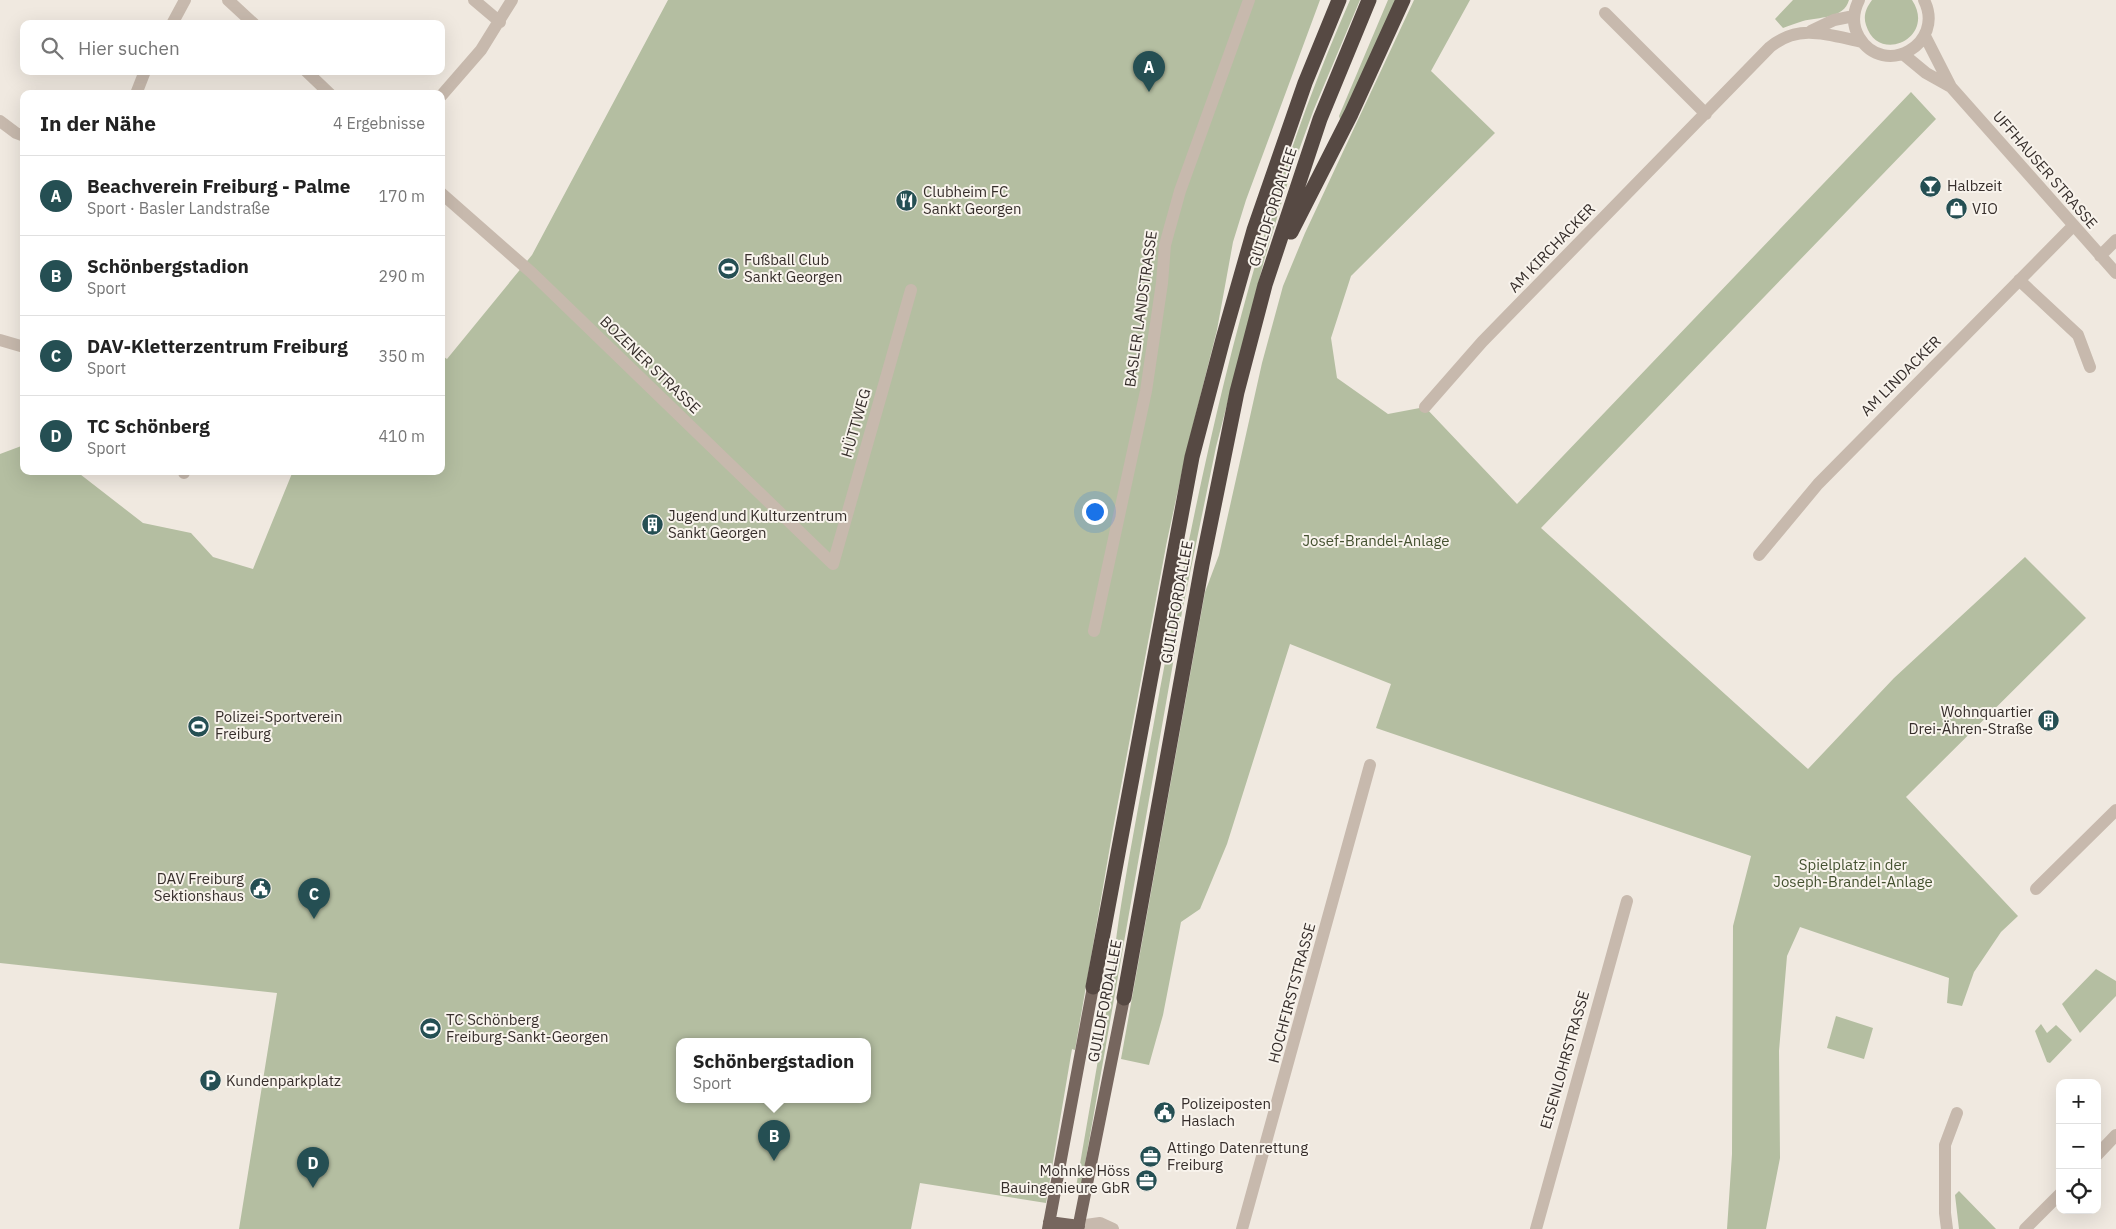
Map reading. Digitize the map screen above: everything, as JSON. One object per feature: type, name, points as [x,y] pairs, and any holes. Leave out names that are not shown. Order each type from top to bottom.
[{"type":"highway","name":"GUILDFORDALLEE","points":[[1093,987],[1192,457],[1254,230],[1302,92],[1339,0]]},
{"type":"highway","name":"GUILDFORDALLEE","points":[[1124,998],[1202,565],[1237,392],[1265,285],[1320,119],[1369,0]]},
{"type":"highway","points":[[1265,285],[1351,114],[1403,0]]},
{"type":"main road","name":"GUILDFORDALLEE","points":[[1049,1225],[1093,987]]},
{"type":"main road","name":"GUILDFORDALLEE","points":[[1080,1228],[1124,998]]},
{"type":"main road","points":[[1049,1225],[1080,1228]]},
{"type":"street","points":[[174,20],[186,0]]},
{"type":"street","points":[[228,0],[250,20]]},
{"type":"street","points":[[474,0],[500,22]]},
{"type":"street","points":[[445,91],[481,50],[512,0]]},
{"type":"street","name":"BASLER LANDSTRASSE","points":[[1094,631],[1146,391],[1162,283],[1164,245],[1180,191],[1249,0]]},
{"type":"street","points":[[1858,0],[1854,25],[1862,42],[1878,54],[1890,56],[1902,54],[1915,47],[1925,36],[1929,24],[1926,5],[1937,0]]},
{"type":"street","points":[[1605,13],[1706,114]]},
{"type":"street","name":"AM KIRCHACKER","points":[[1425,407],[1482,342],[1778,40],[1787,35],[1811,31],[1834,20],[1854,16]]},
{"type":"street","name":"AM KIRCHACKER","points":[[1811,31],[1862,42]]},
{"type":"street","name":"UFFHAUSER STRASSE","points":[[1925,36],[1951,87],[2116,273]]},
{"type":"street","name":"UFFHAUSER STRASSE","points":[[1902,54],[1926,73],[1951,87]]},
{"type":"street","points":[[138,90],[143,75]]},
{"type":"street","points":[[310,75],[326,90]]},
{"type":"street","points":[[0,122],[20,134]]},
{"type":"street","name":"BOZENER STRASSE","points":[[445,197],[532,273],[833,564]]},
{"type":"street","name":"AM LINDACKER","points":[[1758,555],[1818,484],[2073,226]]},
{"type":"street","points":[[2100,256],[2116,240]]},
{"type":"street","points":[[2019,280],[2078,335],[2090,367]]},
{"type":"street","name":"HÜTTWEG","points":[[833,564],[911,290]]},
{"type":"street","points":[[0,340],[20,346]]},
{"type":"street","name":"HOCHFIRSTSTRASSE","points":[[1242,1229],[1370,765]]},
{"type":"street","points":[[2036,890],[2116,810]]},
{"type":"street","name":"EISENLOHRSTRASSE","points":[[1536,1229],[1627,901]]},
{"type":"street","points":[[1947,1229],[1944,1203],[1945,1145],[1957,1113]]},
{"type":"street","points":[[2101,1151],[2116,1136]]},
{"type":"street","points":[[2025,1229],[2056,1198]]},
{"type":"street","points":[[1080,1228],[1100,1223],[1113,1229]]},
{"type":"green space","points":[[668,0],[1320,0],[1246,200],[1233,242],[1217,330],[1186,453],[1167,541],[1113,829],[1075,1050],[1072,1049],[1046,1203],[920,1183],[911,1229],[239,1229],[277,993],[0,963],[0,454],[20,446],[20,475],[81,475],[143,523],[191,533],[213,557],[253,569],[291,475],[445,475],[445,358],[447,359],[532,255]]},
{"type":"green space","points":[[1350,0],[1360,0],[1314,109],[1291,172],[1265,257],[1216,447],[1182,612],[1081,1187],[1076,1187],[1112,979],[1119,918],[1133,837],[1177,601],[1214,425],[1235,338],[1259,252],[1286,167],[1316,83]]},
{"type":"green space","points":[[1388,0],[1397,0],[1342,120],[1339,116]]},
{"type":"green space","name":"Josef-Brandel-Anlage","points":[[1414,0],[1470,0],[1431,71],[1495,133],[1351,276],[1331,338],[1337,378],[1388,414],[1425,407],[1517,504],[1911,92],[1936,119],[1541,528],[1808,769],[1894,678],[2025,557],[2086,618],[1906,797],[2018,916],[2001,932],[1974,972],[1962,1006],[1947,1003],[1949,978],[1800,927],[1787,956],[1779,1051],[1780,1158],[1766,1229],[1727,1229],[1732,1154],[1733,926],[1751,856],[1376,728],[1391,684],[1290,644],[1227,844],[1200,909],[1181,922],[1163,1015],[1149,1065],[1121,1059],[1205,592],[1219,555],[1262,363],[1283,286],[1305,233]]},
{"type":"green space","points":[[1793,0],[1849,0],[1842,11],[1836,14],[1803,21],[1783,28],[1775,19]]},
{"type":"green space","points":[[1872,0],[1912,0],[1918,14],[1917,26],[1912,35],[1903,42],[1892,45],[1882,43],[1872,37],[1866,25],[1865,15]]},
{"type":"green space","points":[[2096,969],[2116,981],[2116,996],[2080,1033],[2062,1004]]},
{"type":"green space","points":[[1836,1016],[1873,1028],[1864,1059],[1827,1048]]},
{"type":"green space","points":[[2041,1024],[2047,1033],[2056,1025],[2072,1040],[2050,1063],[2047,1062],[2035,1031]]},
{"type":"green space","points":[[1959,1191],[1996,1229],[1959,1229],[1955,1195]]},
{"type":"place","name":"Beachverein Freiburg - Palme","points":[[1149,92]]},
{"type":"place","name":"Halbzeit","points":[[1931,186]]},
{"type":"place","name":"Clubheim FC Sankt Georgen","points":[[907,201]]},
{"type":"place","name":"VIO","points":[[1956,209]]},
{"type":"place","name":"Fußball Club Sankt Georgen","points":[[728,269]]},
{"type":"place","name":"Jugend und Kulturzentrum Sankt Georgen","points":[[652,525]]},
{"type":"place","name":"Wohnquartier Drei-Ähren-Straße","points":[[2049,721]]},
{"type":"place","name":"Polizei-Sportverein Freiburg","points":[[199,726]]},
{"type":"place","name":"DAV Freiburg Sektionshaus","points":[[260,888]]},
{"type":"place","name":"DAV-Kletterzentrum Freiburg","points":[[314,919]]},
{"type":"place","name":"TC Schönberg Freiburg-Sankt-Georgen","points":[[430,1029]]},
{"type":"place","name":"Kundenparkplatz","points":[[210,1081]]},
{"type":"place","name":"Polizeiposten Haslach","points":[[1165,1113]]},
{"type":"place","name":"Attingo Datenrettung Freiburg","points":[[1151,1157]]},
{"type":"place","name":"Schönbergstadion","points":[[774,1161]]},
{"type":"place","name":"Mohnke Höss Bauingenieure GbR","points":[[1146,1180]]},
{"type":"place","name":"TC Schönberg","points":[[313,1188]]},
{"type":"park label","name":"Spielplatz in der Joseph-Brandel-Anlage","points":[[1853,874]]}]
